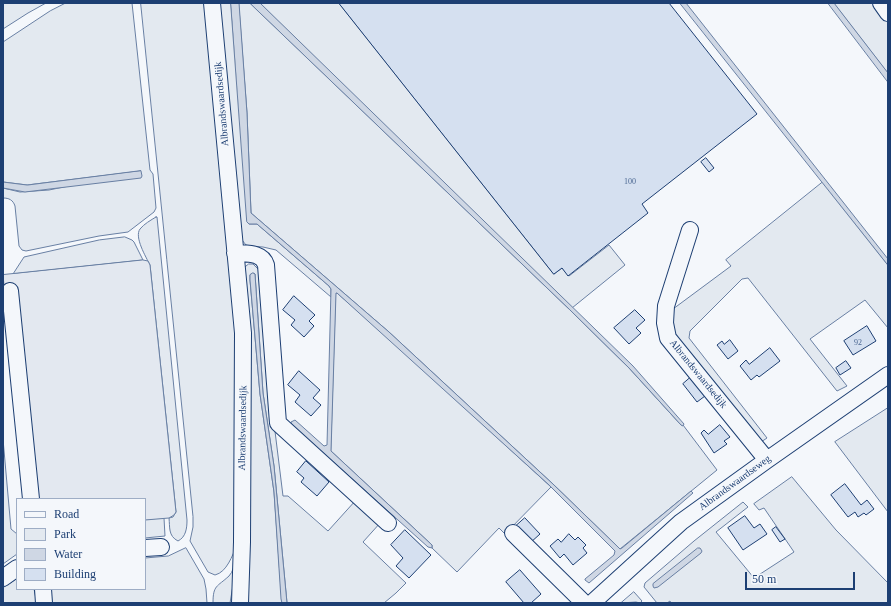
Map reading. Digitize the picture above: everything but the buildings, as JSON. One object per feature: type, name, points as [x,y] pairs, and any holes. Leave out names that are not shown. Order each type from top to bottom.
[{"type":"street","name":"Albrandswaardsedijk","points":[[212,3],[240,302],[243,349],[242,542],[240,603]]},
{"type":"street","points":[[881,3],[888,13]]},
{"type":"street","name":"Albrandswaardsedijk","points":[[690,230],[666,306],[665,323],[668,338],[767,460]]},
{"type":"street","points":[[235,253],[258,255],[262,257],[266,265],[278,423],[388,523]]},
{"type":"street","points":[[10,291],[31,498]]},
{"type":"street","name":"Albrandswaardseweg","points":[[592,603],[681,522],[888,375]]},
{"type":"street","points":[[513,534],[584,603]]},
{"type":"street","points":[[146,548],[161,547]]},
{"type":"street","points":[[3,578],[16,569]]},
{"type":"street","points":[[43,590],[44,603]]},
{"type":"green space","points":[[3,3],[46,3],[3,29]]},
{"type":"green space","points":[[66,3],[132,3],[150,170],[153,174],[156,208],[154,212],[128,232],[99,236],[26,251],[22,250],[19,246],[15,206],[13,202],[7,198],[3,198],[3,188],[20,192],[49,190],[141,171],[27,185],[3,182],[3,42],[50,11]]},
{"type":"green space","points":[[141,3],[206,3],[235,311],[237,545],[226,567],[223,571],[215,575],[208,572],[190,541],[193,527],[193,517]]},
{"type":"green space","points":[[218,3],[231,3],[249,224],[257,224],[329,286],[331,289],[331,297],[276,250],[249,246],[242,240]]},
{"type":"green space","points":[[239,3],[250,3],[570,310],[629,368],[681,425],[683,425],[717,470],[620,549],[554,485],[389,332],[251,213],[247,113]]},
{"type":"green space","points":[[260,3],[339,3],[554,274],[562,268],[569,276],[609,245],[625,265],[572,308]]},
{"type":"green space","points":[[834,3],[874,3],[888,22],[888,73]]},
{"type":"green space","points":[[823,182],[888,265],[888,328],[865,300],[810,339],[847,386],[837,391],[748,278],[742,279],[690,331],[689,338],[767,438],[761,442],[671,334],[673,309],[731,266],[726,260]]},
{"type":"green space","points":[[156,217],[187,520],[184,535],[178,541],[171,534],[170,528],[169,518],[173,517],[176,512],[150,265],[138,237],[140,229]]},
{"type":"green space","points":[[125,237],[134,242],[143,260],[13,274],[24,257],[99,240]]},
{"type":"green space","points":[[249,264],[253,264],[260,271],[272,407],[283,496],[288,496],[328,531],[356,500],[381,522],[363,542],[406,583],[384,603],[287,603],[274,466],[263,393],[254,273],[250,275],[250,280],[260,394],[274,492],[282,603],[246,603],[244,268]]},
{"type":"green space","points":[[336,293],[382,332],[551,487],[505,534],[499,528],[457,572],[432,548],[432,545],[331,451]]},
{"type":"green space","points":[[888,408],[888,512],[835,442]]},
{"type":"green space","points":[[3,439],[11,529],[16,533],[16,555],[3,564]]},
{"type":"green space","points":[[792,477],[836,530],[888,583],[888,603],[671,603],[670,601],[667,603],[657,603],[644,587],[645,583],[743,502],[748,507],[716,532],[754,578],[794,552],[764,508],[759,510],[754,504]]},
{"type":"green space","points":[[164,518],[165,536],[146,538],[146,520]]},
{"type":"green space","points":[[186,548],[204,579],[207,603],[50,603],[48,590],[146,590],[146,558],[168,556]]},
{"type":"green space","points":[[237,562],[230,603],[213,603],[216,587],[229,576]]},
{"type":"green space","points":[[16,580],[16,590],[34,590],[37,603],[3,603],[3,588]]},
{"type":"green space","points":[[634,592],[642,601],[640,603],[621,603]]},
{"type":"shaded area","points":[[143,260],[148,261],[150,265],[176,512],[174,515],[169,518],[146,520],[146,498],[25,498],[3,275]]},
{"type":"water","points":[[231,3],[239,3],[247,113],[251,213],[389,332],[554,485],[620,549],[691,491],[693,493],[589,583],[585,579],[614,555],[615,551],[548,484],[337,293],[331,451],[432,545],[432,548],[428,547],[291,424],[291,422],[295,420],[324,446],[327,445],[331,289],[257,224],[249,224],[247,222]]},
{"type":"water","points":[[250,3],[260,3],[633,366],[684,424],[683,426],[629,368],[570,310]]},
{"type":"water","points":[[680,3],[686,3],[888,259],[888,265]]},
{"type":"water","points":[[828,3],[834,3],[888,73],[888,82]]},
{"type":"water","points":[[141,171],[141,178],[25,192],[3,188],[3,182],[27,185]]},
{"type":"water","points":[[253,273],[255,274],[263,393],[274,466],[287,603],[282,603],[281,599],[274,492],[260,394],[250,280],[250,275]]},
{"type":"water","points":[[698,548],[702,551],[701,553],[658,587],[654,588],[653,584]]}]
